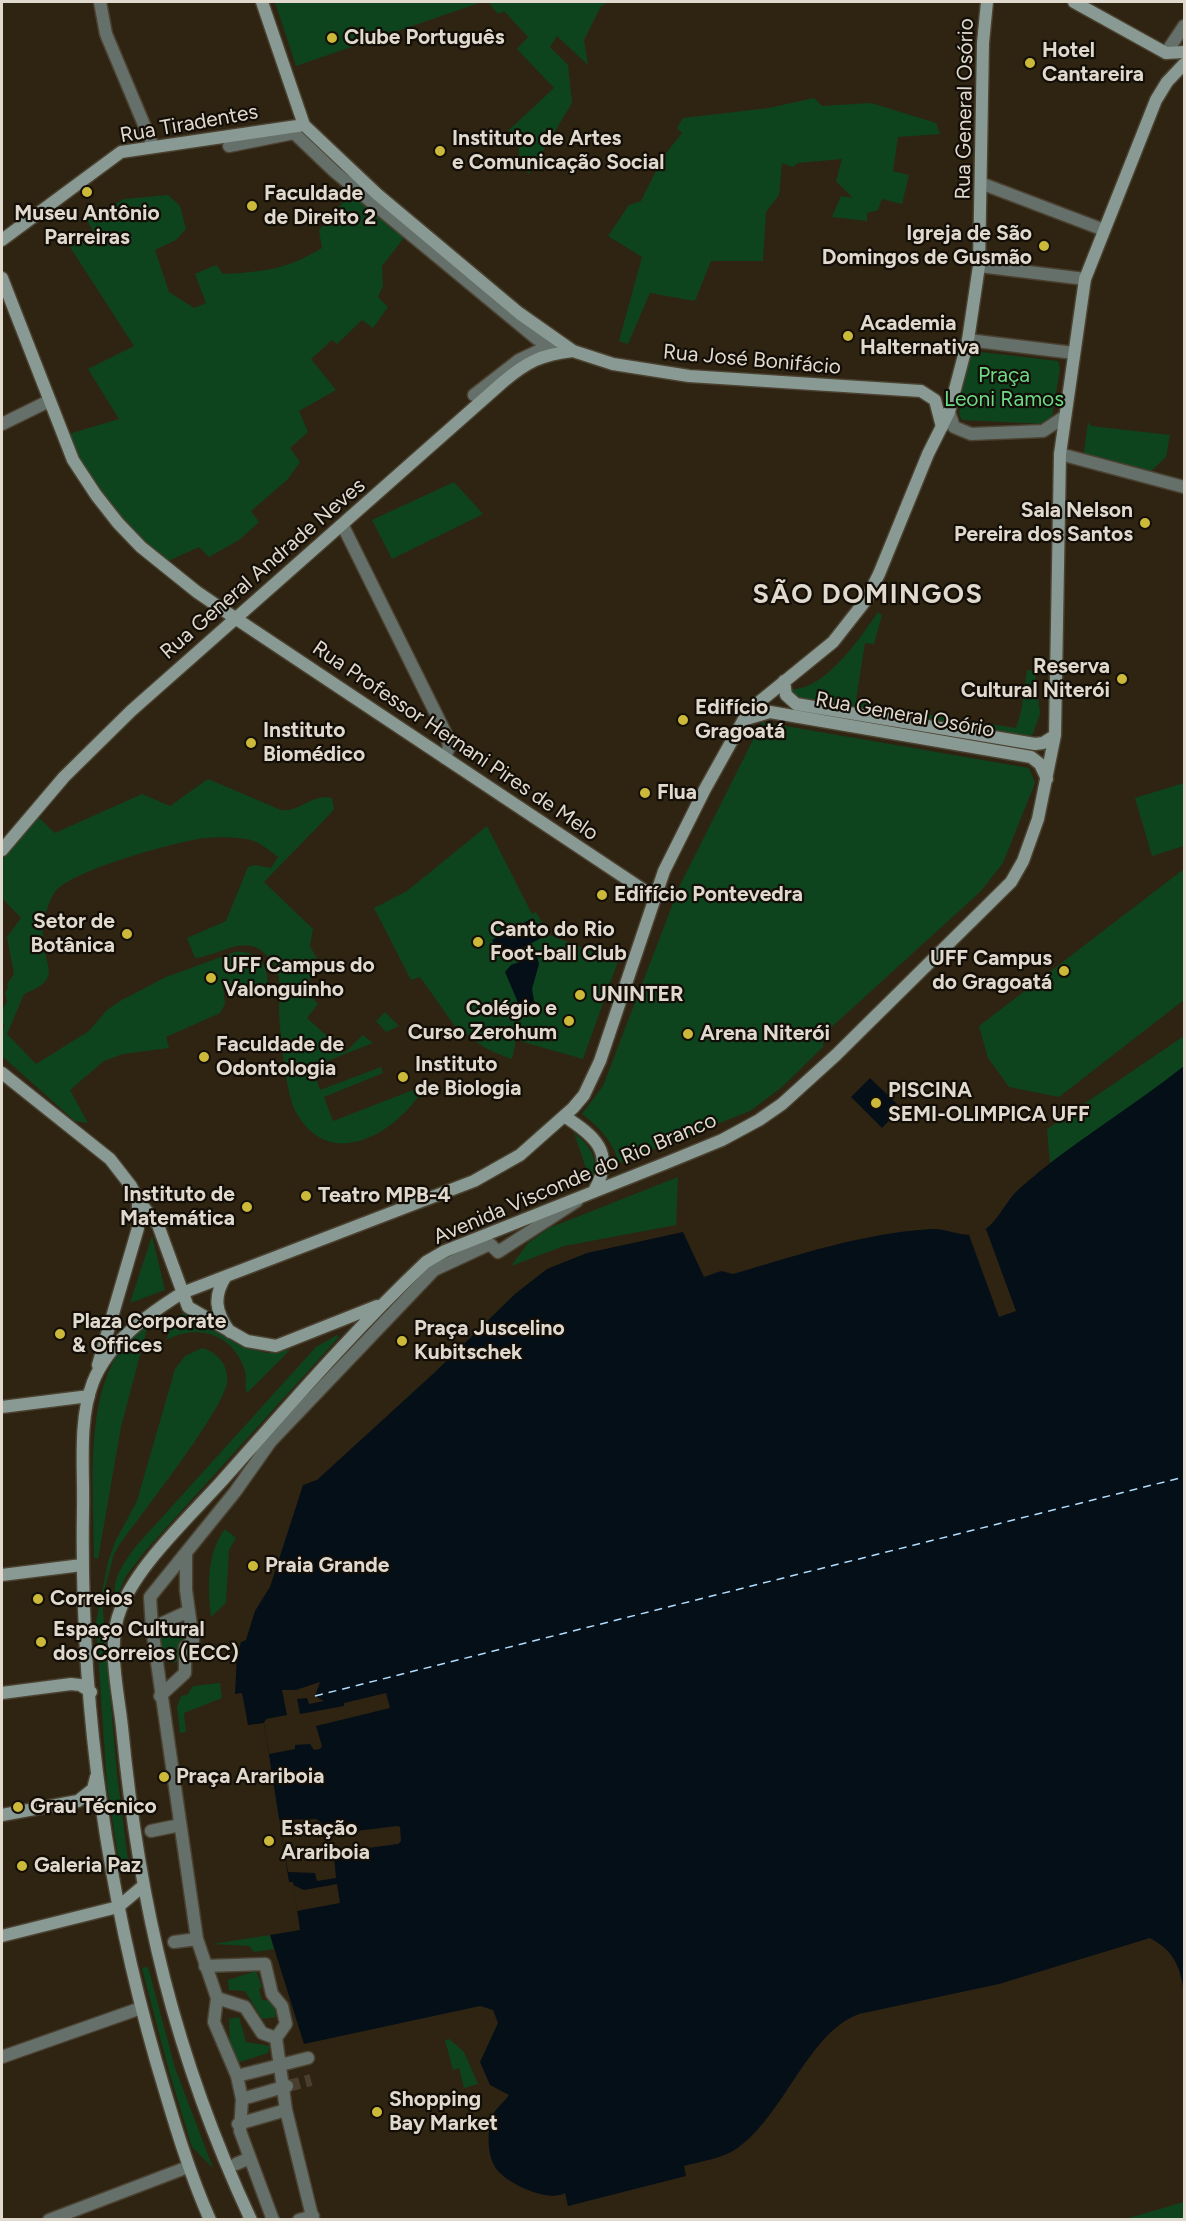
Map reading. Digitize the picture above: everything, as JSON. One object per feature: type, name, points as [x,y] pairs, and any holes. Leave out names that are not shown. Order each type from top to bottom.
[{"type":"street","points":[[100,2],[106,34],[153,146]]},
{"type":"street","points":[[262,2],[303,125],[377,194],[501,298],[573,351]]},
{"type":"street","name":"Rua General Osório","points":[[987,2],[983,43],[979,266],[968,340],[949,412],[928,454],[879,574],[866,600],[833,642],[784,681],[786,695],[796,704],[1038,744],[1054,736]]},
{"type":"street","points":[[1074,2],[1166,53],[1185,52]]},
{"type":"street","points":[[1166,53],[1185,26]]},
{"type":"street","points":[[1166,53],[1169,64],[1167,82]]},
{"type":"street","points":[[1185,64],[1167,82],[1156,100],[1085,279],[1060,454],[1185,487]]},
{"type":"street","name":"Rua Tiradentes","points":[[2,240],[121,152],[303,125]]},
{"type":"street","points":[[229,146],[294,133],[335,172],[537,339],[551,345],[519,360],[474,395]]},
{"type":"street","points":[[982,184],[1104,230]]},
{"type":"street","points":[[979,266],[1085,279]]},
{"type":"street","name":"Rua Professor Hernani Pires de Melo","points":[[2,278],[73,460],[118,523],[165,567],[235,618],[654,897]]},
{"type":"street","points":[[968,340],[1074,353]]},
{"type":"street","name":"Rua José Bonifácio","points":[[573,351],[613,364],[689,376],[921,391],[934,400],[939,410],[942,428]]},
{"type":"street","name":"Rua General Andrade Neves","points":[[2,850],[83,756],[235,618],[343,526],[518,369],[543,356],[573,351]]},
{"type":"street","points":[[2,424],[49,401]]},
{"type":"street","points":[[949,412],[954,427],[971,434],[1043,431],[1064,417]]},
{"type":"street","name":"Avenida Visconde do Rio Branco","points":[[251,2220],[198,2096],[154,1946],[128,1794],[113,1639],[123,1601],[150,1562],[293,1398],[426,1262],[446,1251],[743,1130],[782,1104],[802,1086],[1011,882],[1023,861],[1047,780],[1054,736],[1058,688],[1060,454]]},
{"type":"street","points":[[343,526],[447,735],[449,747],[445,758]]},
{"type":"street","name":"Avenida Visconde do Rio Branco","points":[[210,2220],[188,2167],[141,2008],[118,1907],[102,1818],[82,1565],[85,1429],[89,1396],[94,1380],[125,1336],[149,1315],[182,1293],[474,1181],[520,1155],[564,1116],[584,1095],[600,1061],[654,897],[682,835],[744,719],[768,693],[784,681]]},
{"type":"street","name":"Rua General Osório","points":[[744,719],[770,712],[1031,757],[1041,764],[1047,780]]},
{"type":"street","points":[[2,1073],[110,1159],[158,1225],[182,1293],[188,1307],[195,1313],[232,1334],[259,1345],[276,1346],[386,1301]]},
{"type":"street","points":[[273,2220],[238,2124],[242,2099],[237,2076],[214,2022],[217,1998],[197,1939],[160,1696],[150,1597],[240,1484],[271,1441],[434,1270],[490,1244],[498,1252],[591,1192],[604,1169],[601,1150],[590,1134],[564,1116]]},
{"type":"street","points":[[94,1380],[138,1228],[138,1200]]},
{"type":"street","points":[[226,1276],[219,1287],[217,1307],[232,1334]]},
{"type":"street","points":[[2,1407],[89,1396]]},
{"type":"street","points":[[160,1696],[184,1672],[185,1647],[193,1641],[186,1590],[186,1553]]},
{"type":"street","points":[[2,1575],[82,1565]]},
{"type":"street","points":[[152,1628],[189,1611]]},
{"type":"street","points":[[2,1693],[71,1684],[80,1685],[91,1692]]},
{"type":"street","points":[[2,1815],[78,1801],[93,1789],[97,1773]]},
{"type":"street","points":[[151,1832],[180,1825]]},
{"type":"street","points":[[2,1936],[118,1907],[143,1886]]},
{"type":"street","points":[[174,1942],[197,1939]]},
{"type":"street","points":[[205,1966],[265,1964],[272,1994],[282,2006],[286,2024],[276,2038],[278,2064],[285,2087],[286,2110],[313,2218],[300,2220]]},
{"type":"street","points":[[217,1998],[245,2007],[262,2033],[276,2038]]},
{"type":"street","points":[[2,2057],[141,2008]]},
{"type":"street","points":[[237,2076],[308,2058]]},
{"type":"street","points":[[242,2099],[285,2087]]},
{"type":"street","points":[[238,2124],[286,2110]]},
{"type":"street","points":[[236,2164],[250,2158]]},
{"type":"street","points":[[49,2220],[188,2167]]},
{"type":"green space","name":"Clube Português","points":[[275,2],[482,2],[296,66]]},
{"type":"green space","points":[[488,2],[609,2],[601,6],[584,40],[588,65],[557,36],[550,47],[568,65],[572,103],[529,174],[519,163],[519,149],[509,130],[554,88],[517,49],[528,37],[504,11],[498,14]]},
{"type":"green space","points":[[814,98],[822,106],[871,103],[936,123],[940,134],[898,137],[893,171],[909,175],[902,204],[882,199],[878,210],[867,213],[867,221],[832,217],[841,196],[853,198],[836,181],[842,159],[798,163],[793,167],[782,163],[779,195],[766,212],[763,261],[711,261],[695,301],[650,293],[628,344],[619,341],[642,257],[608,236],[629,205],[641,201],[663,157],[682,133],[677,128],[683,118],[769,108]]},
{"type":"green space","points":[[354,190],[407,234],[382,266],[383,286],[378,297],[388,307],[373,328],[362,320],[337,344],[332,340],[311,359],[336,390],[299,411],[308,432],[290,448],[300,462],[288,479],[251,511],[259,522],[239,540],[209,557],[199,547],[168,561],[120,529],[87,493],[69,434],[119,419],[88,369],[134,346],[70,247],[95,235],[87,220],[124,199],[168,195],[180,206],[186,229],[176,240],[155,250],[169,292],[194,308],[206,303],[195,274],[216,265],[223,274],[275,268],[298,261],[322,248],[319,230]]},
{"type":"green space","name":"Praça Leoni Ramos","points":[[972,351],[1058,361],[1060,368],[1052,418],[1045,424],[962,420],[959,414],[965,358]]},
{"type":"green space","points":[[1088,422],[1091,426],[1170,435],[1166,457],[1150,472],[1083,460]]},
{"type":"green space","points":[[454,482],[483,514],[392,559],[372,520]]},
{"type":"green space","points":[[878,612],[882,615],[874,644],[865,643],[856,700],[906,711],[1016,728],[1021,712],[1027,670],[1035,671],[1040,714],[1033,734],[1026,737],[794,700],[789,693],[792,689],[804,687],[829,672],[852,648]]},
{"type":"green space","points":[[762,722],[1029,768],[1035,783],[1003,863],[981,891],[824,1034],[823,1047],[782,1087],[750,1111],[619,1163],[605,1135],[582,1114],[603,1086],[680,885]]},
{"type":"green space","points":[[208,779],[281,810],[288,810],[319,798],[332,798],[334,809],[330,814],[264,882],[313,929],[310,946],[317,959],[317,972],[302,988],[318,1004],[307,1018],[345,1052],[363,1035],[373,1043],[312,1067],[320,1090],[381,1067],[383,1073],[324,1097],[333,1121],[426,1085],[400,1117],[384,1130],[366,1139],[347,1143],[329,1141],[312,1132],[297,1114],[293,1106],[284,1065],[279,1012],[280,986],[273,963],[255,947],[245,945],[195,958],[187,938],[226,921],[248,867],[255,865],[271,868],[278,857],[250,840],[210,838],[191,840],[101,866],[64,884],[52,896],[45,919],[43,936],[48,977],[37,988],[24,994],[7,1034],[36,1064],[89,1031],[107,1010],[120,1001],[166,977],[235,952],[250,954],[260,960],[266,972],[267,986],[223,986],[225,1004],[220,1013],[166,1037],[169,1048],[123,1054],[104,1061],[70,1090],[88,1123],[75,1121],[2,1056],[2,1030],[5,1025],[2,1023],[2,1010],[7,1002],[5,992],[8,988],[7,984],[14,974],[7,937],[21,918],[2,898],[2,860],[37,816],[55,833],[142,794],[170,806]]},
{"type":"green space","points":[[1184,783],[1184,846],[1152,856],[1135,798]]},
{"type":"green space","name":"Canto do Rio Foot-ball Club","points":[[487,826],[532,914],[536,912],[549,935],[618,961],[583,1059],[516,1040],[512,1059],[486,1048],[464,1031],[459,1032],[420,977],[411,980],[374,908],[407,891]]},
{"type":"green space","points":[[1184,869],[1184,1000],[1059,1097],[1009,1087],[988,1058],[979,1026]]},
{"type":"green space","points":[[385,1012],[399,1026],[386,1032],[376,1021]]},
{"type":"green space","points":[[1184,1036],[1184,1072],[1050,1163],[1047,1129]]},
{"type":"green space","points":[[574,1133],[587,1145],[592,1154],[595,1172],[589,1177]]},
{"type":"green space","points":[[678,1177],[676,1225],[564,1246],[511,1266],[528,1243],[549,1228]]},
{"type":"green space","points":[[152,1236],[165,1290],[130,1303]]},
{"type":"green space","points":[[183,1313],[243,1347],[267,1353],[290,1350],[247,1393],[245,1371],[240,1358],[224,1340],[213,1335],[190,1332],[166,1340],[174,1318]]},
{"type":"green space","points":[[149,1321],[121,1427],[98,1559],[94,1558],[93,1458],[98,1407],[104,1383],[113,1362],[125,1345]]},
{"type":"green space","points":[[337,1335],[339,1337],[146,1550],[126,1576],[116,1599],[117,1577],[137,1545],[316,1347]]},
{"type":"green space","points":[[202,1348],[217,1356],[224,1365],[227,1382],[223,1395],[198,1437],[114,1554],[102,1599],[117,1775],[128,1860],[119,1862],[107,1786],[96,1622],[108,1562],[115,1542],[137,1501],[175,1369],[185,1356]]},
{"type":"green space","points":[[225,1529],[236,1538],[229,1550],[226,1603],[211,1617],[209,1583],[211,1560]]},
{"type":"green space","points":[[174,1623],[184,1624],[186,1640],[179,1642],[180,1661],[171,1663],[169,1652],[161,1651],[159,1639],[174,1632]]},
{"type":"green space","points":[[220,1683],[222,1698],[184,1713],[186,1732],[180,1733],[177,1707],[181,1696],[187,1695],[193,1686]]},
{"type":"green space","points":[[270,1935],[274,1949],[254,1952],[249,1946],[212,1944]]},
{"type":"green space","points":[[148,1967],[175,2068],[213,2168],[192,2147],[142,1968]]},
{"type":"green space","points":[[256,1971],[262,1987],[259,1989],[262,2000],[274,2001],[276,2017],[262,2019],[245,1991],[229,1990],[228,1980]]},
{"type":"green space","points":[[239,2017],[246,2042],[270,2046],[268,2053],[237,2063],[230,2045],[229,2019]]},
{"type":"green space","points":[[449,2039],[464,2052],[478,2084],[464,2088],[459,2068],[453,2070],[445,2040]]},
{"type":"green space","points":[[1184,2202],[1184,2219],[1125,2219]]},
{"type":"shaded area","points":[[533,918],[543,937],[502,959],[492,940]]},
{"type":"shaded area","points":[[537,956],[539,964],[532,989],[535,1006],[522,1012],[505,972],[511,965]]},
{"type":"shaded area","points":[[1184,1066],[1184,1992],[1175,1960],[1165,1948],[1150,1938],[999,1984],[859,2014],[841,2024],[825,2038],[768,2117],[753,2135],[736,2149],[684,2166],[686,2176],[568,2206],[565,2193],[548,2195],[527,2190],[500,2173],[492,2162],[489,2143],[490,2123],[495,2111],[509,2095],[490,2085],[480,2062],[498,2023],[493,2010],[480,2006],[304,2044],[270,1935],[300,1930],[293,1882],[289,1882],[264,1723],[248,1725],[242,1693],[235,1694],[237,1655],[241,1642],[246,1640],[255,1611],[270,1587],[303,1485],[317,1480],[434,1373],[515,1294],[547,1269],[587,1253],[683,1232],[704,1277],[721,1271],[733,1274],[806,1252],[906,1231],[932,1229],[975,1234],[992,1223],[1020,1188],[1080,1141]]},
{"type":"shaded area","name":"PISCINA SEMI-OLIMPICA UFF","points":[[870,1078],[901,1108],[882,1128],[851,1097]]},
{"type":"pier","points":[[986,1229],[1016,1311],[999,1317],[969,1235]]},
{"type":"pier","points":[[320,1682],[315,1696],[324,1701],[309,1704],[307,1698],[297,1699],[300,1714],[344,1706],[344,1703],[386,1693],[390,1708],[316,1726],[322,1746],[320,1749],[314,1750],[310,1744],[295,1745],[295,1749],[269,1754],[264,1723],[266,1719],[287,1715],[282,1690],[296,1690]]},
{"type":"pier","points":[[316,1819],[322,1823],[324,1835],[397,1826],[400,1827],[401,1841],[398,1844],[352,1850],[352,1853],[334,1856],[336,1878],[317,1881],[315,1873],[288,1872],[279,1820]]},
{"type":"pier","points":[[337,1884],[340,1903],[297,1911],[293,1885],[304,1890]]},
{"type":"ferry route","points":[[315,1696],[1184,1477]]},
{"type":"tunnel","points":[[288,2086],[311,2080]]},
{"type":"place","name":"Clube Português","points":[[332,38]]},
{"type":"place","name":"Hotel Cantareira","points":[[1030,63]]},
{"type":"place","name":"Instituto de Artes e Comunicação Social","points":[[440,151]]},
{"type":"place","name":"Museu Antônio Parreiras","points":[[87,192]]},
{"type":"place","name":"Faculdade de Direito 2","points":[[252,206]]},
{"type":"place","name":"Igreja de São Domingos de Gusmão","points":[[1044,246]]},
{"type":"place","name":"Academia Halternativa","points":[[848,336]]},
{"type":"place","name":"Sala Nelson Pereira dos Santos","points":[[1145,523]]},
{"type":"place","name":"Reserva Cultural Niterói","points":[[1122,679]]},
{"type":"place","name":"Edifício Gragoatá","points":[[683,720]]},
{"type":"place","name":"Instituto Biomédico","points":[[251,743]]},
{"type":"place","name":"Flua","points":[[645,793]]},
{"type":"place","name":"Edifício Pontevedra","points":[[602,895]]},
{"type":"place","name":"Setor de Botânica","points":[[127,934]]},
{"type":"place","name":"Canto do Rio Foot-ball Club","points":[[478,942]]},
{"type":"place","name":"UFF Campus do Gragoatá","points":[[1064,971]]},
{"type":"place","name":"UFF Campus do Valonguinho","points":[[211,978]]},
{"type":"place","name":"UNINTER","points":[[580,995]]},
{"type":"place","name":"Colégio e Curso Zerohum","points":[[569,1021]]},
{"type":"place","name":"Arena Niterói","points":[[688,1034]]},
{"type":"place","name":"Faculdade de Odontologia","points":[[204,1057]]},
{"type":"place","name":"Instituto de Biologia","points":[[403,1077]]},
{"type":"place","name":"PISCINA SEMI-OLIMPICA UFF","points":[[876,1103]]},
{"type":"place","name":"Teatro MPB-4","points":[[306,1196]]},
{"type":"place","name":"Instituto de Matemática","points":[[247,1207]]},
{"type":"place","name":"Plaza Corporate & Offices","points":[[60,1334]]},
{"type":"place","name":"Praça Juscelino Kubitschek","points":[[402,1341]]},
{"type":"place","name":"Praia Grande","points":[[253,1566]]},
{"type":"place","name":"Correios","points":[[38,1599]]},
{"type":"place","name":"Espaço Cultural dos Correios (ECC)","points":[[41,1642]]},
{"type":"place","name":"Praça Arariboia","points":[[164,1777]]},
{"type":"place","name":"Grau Técnico","points":[[18,1807]]},
{"type":"place","name":"Estação Arariboia","points":[[269,1841]]},
{"type":"place","name":"Galeria Paz","points":[[22,1866]]},
{"type":"place","name":"Shopping Bay Market","points":[[377,2112]]},
{"type":"district","name":"SÃO DOMINGOS","points":[[868,595]]}]
